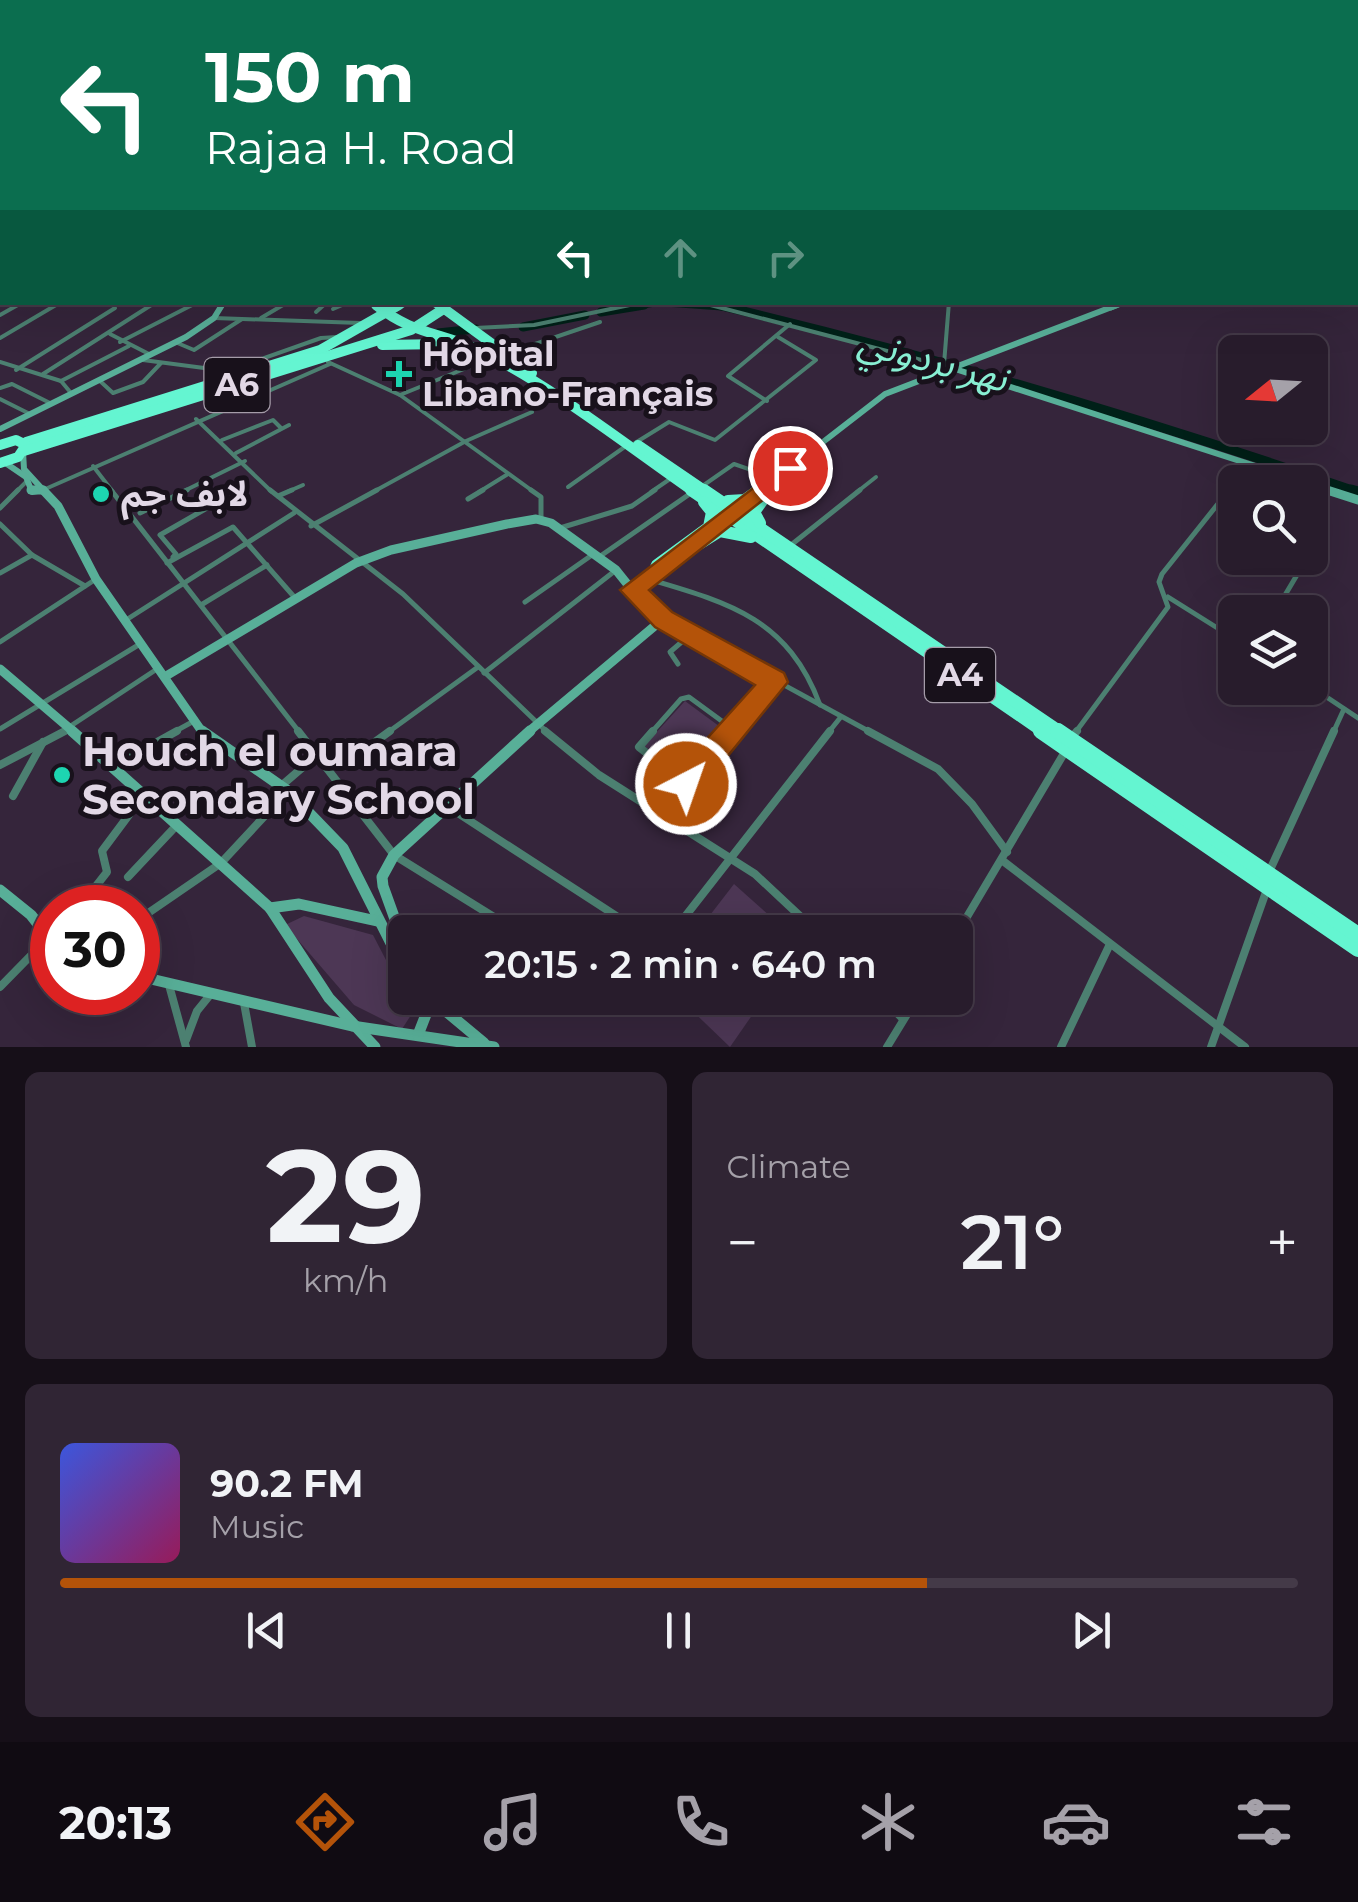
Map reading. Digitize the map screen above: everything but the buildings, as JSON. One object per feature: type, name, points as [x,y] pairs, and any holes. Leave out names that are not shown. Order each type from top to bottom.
[{"type":"highway","points":[[274,364],[359,327],[369,305]]},
{"type":"highway","name":"A4","points":[[373,305],[411,330],[497,355]]},
{"type":"highway","name":"A6","points":[[5,464],[42,440],[329,346],[400,305]]},
{"type":"highway","name":"A4","points":[[448,305],[497,355],[1268,881],[1358,950]]},
{"type":"highway","name":"A6","points":[[42,440],[329,359],[411,330],[448,305]]},
{"type":"highway","points":[[359,327],[370,343]]},
{"type":"highway","points":[[329,359],[416,342],[497,355]]},
{"type":"highway","name":"A6","points":[[1,443],[24,452]]},
{"type":"highway","name":"A4","points":[[631,445],[672,478],[719,498],[869,608]]},
{"type":"highway","points":[[719,498],[740,502],[790,467]]},
{"type":"highway","points":[[765,530],[755,516],[754,505],[790,467]]},
{"type":"highway","points":[[649,575],[712,523],[710,508],[697,489]]},
{"type":"highway","points":[[649,575],[723,530],[772,546]]},
{"type":"highway","name":"A4","points":[[1268,881],[1358,935]]},
{"type":"main road","points":[[0,429],[144,360],[214,318],[222,305]]},
{"type":"main road","points":[[632,590],[885,394],[1118,305]]},
{"type":"main road","points":[[954,367],[1250,465]]},
{"type":"main road","points":[[24,452],[29,492]]},
{"type":"main road","points":[[5,464],[28,480],[29,492]]},
{"type":"main road","points":[[1328,490],[1358,500]]},
{"type":"main road","points":[[29,492],[58,506],[96,580],[204,734],[284,788],[342,848],[388,941]]},
{"type":"main road","points":[[163,672],[226,642],[356,563],[405,546],[541,520],[560,528],[616,570],[664,619],[538,725],[394,855],[382,877],[394,915]]},
{"type":"main road","points":[[0,669],[179,822],[270,908],[352,1026],[375,1047]]},
{"type":"main road","points":[[0,890],[30,914]]},
{"type":"main road","points":[[270,908],[300,904],[377,921]]},
{"type":"main road","points":[[160,982],[352,1026],[489,1046]]},
{"type":"main road","points":[[418,1036],[426,1015]]},
{"type":"main road","points":[[451,1015],[489,1046]]},
{"type":"street","points":[[4,305],[11,310]]},
{"type":"street","points":[[0,315],[18,305]]},
{"type":"street","points":[[0,338],[57,305]]},
{"type":"street","points":[[43,374],[152,305]]},
{"type":"street","points":[[120,342],[192,305]]},
{"type":"street","points":[[259,320],[283,305]]},
{"type":"street","points":[[316,312],[324,305]]},
{"type":"street","points":[[332,309],[342,305]]},
{"type":"street","points":[[476,330],[534,326],[630,305]]},
{"type":"street","points":[[710,305],[945,361],[954,367]]},
{"type":"street","points":[[945,361],[949,305]]},
{"type":"street","points":[[16,370],[115,308]]},
{"type":"street","points":[[214,318],[359,327]]},
{"type":"street","points":[[175,342],[194,350],[242,319]]},
{"type":"street","points":[[400,396],[497,355],[600,322]]},
{"type":"street","points":[[766,401],[727,376],[790,324]]},
{"type":"street","points":[[110,334],[152,355]]},
{"type":"street","points":[[144,360],[227,371],[321,338],[337,337]]},
{"type":"street","points":[[568,487],[670,422],[716,440],[817,359],[778,337]]},
{"type":"street","points":[[61,382],[129,346]]},
{"type":"street","points":[[0,510],[29,492],[329,359],[400,396],[541,497],[541,520]]},
{"type":"street","points":[[0,362],[16,370],[43,374],[61,382],[71,393]]},
{"type":"street","points":[[99,380],[113,393],[143,382],[161,363]]},
{"type":"street","points":[[0,388],[12,384],[50,403]]},
{"type":"street","points":[[0,400],[28,414]]},
{"type":"street","points":[[311,526],[466,441],[532,412]]},
{"type":"street","points":[[196,419],[236,452],[294,513],[356,563],[403,594],[538,725],[599,776],[755,874],[800,915]]},
{"type":"street","points":[[222,440],[273,420],[282,428]]},
{"type":"street","points":[[236,452],[288,425]]},
{"type":"street","points":[[140,513],[244,461]]},
{"type":"street","points":[[1218,628],[1166,595],[1160,586],[1162,574],[1227,494],[1244,463]]},
{"type":"street","points":[[524,602],[734,464],[772,477]]},
{"type":"street","points":[[93,466],[394,855],[491,915]]},
{"type":"street","points":[[468,499],[508,474]]},
{"type":"street","points":[[788,546],[876,477]]},
{"type":"street","points":[[560,528],[632,506],[672,478]]},
{"type":"street","points":[[278,496],[303,485]]},
{"type":"street","points":[[168,564],[176,554],[160,535],[207,508],[204,506]]},
{"type":"street","points":[[124,622],[294,513]]},
{"type":"street","points":[[168,564],[233,527],[296,599]]},
{"type":"street","points":[[2,528],[32,555],[85,586]]},
{"type":"street","points":[[0,573],[32,555]]},
{"type":"street","points":[[202,606],[267,565]]},
{"type":"street","points":[[160,905],[222,863],[317,755],[361,752],[616,570]]},
{"type":"street","points":[[649,575],[718,600],[780,634],[809,668],[820,705]]},
{"type":"street","points":[[0,642],[96,580]]},
{"type":"street","points":[[969,915],[1068,744],[1168,607],[1166,595]]},
{"type":"street","points":[[664,619],[938,769],[972,804],[1005,856],[1110,944],[1245,1047]]},
{"type":"street","points":[[678,664],[670,652],[691,634]]},
{"type":"street","points":[[0,730],[140,644]]},
{"type":"street","points":[[0,765],[163,672]]},
{"type":"street","points":[[658,816],[775,682]]},
{"type":"street","points":[[686,784],[640,748],[681,699],[690,697],[734,730]]},
{"type":"street","points":[[1328,698],[1358,718]]},
{"type":"street","points":[[1211,1047],[1268,881],[1344,708]]},
{"type":"street","points":[[686,915],[840,718]]},
{"type":"street","points":[[112,767],[194,721]]},
{"type":"street","points":[[13,796],[44,740]]},
{"type":"street","points":[[96,885],[106,872],[102,851],[144,794]]},
{"type":"street","points":[[447,806],[615,915]]},
{"type":"street","points":[[128,877],[179,822]]},
{"type":"street","points":[[1061,1047],[1110,944]]},
{"type":"street","points":[[0,986],[30,958]]},
{"type":"street","points":[[169,984],[186,1045]]},
{"type":"street","points":[[186,1045],[197,1011],[210,995]]},
{"type":"street","points":[[244,1003],[252,1047]]},
{"type":"street","points":[[900,1015],[904,1019]]},
{"type":"street","points":[[887,1047],[906,1015]]},
{"type":"shaded area","points":[[685,701],[727,732],[687,780],[644,746]]},
{"type":"shaded area","points":[[734,884],[769,915],[710,915]]},
{"type":"shaded area","points":[[304,916],[373,935],[388,964],[388,1015],[411,1015],[402,1029],[354,1005],[285,925]]},
{"type":"shaded area","points":[[697,1015],[752,1015],[730,1047]]},
{"type":"waterway","name":"نهر بردوني","points":[[601,312],[644,305]]},
{"type":"waterway","name":"نهر بردوني","points":[[628,308],[646,305]]},
{"type":"waterway","name":"نهر بردوني","points":[[686,305],[729,308]]},
{"type":"waterway","name":"نهر بردوني","points":[[718,305],[1041,391],[1358,492],[1351,490]]},
{"type":"waterway","name":"نهر بردوني","points":[[523,327],[585,315]]},
{"type":"waterway","name":"نهر بردوني","points":[[438,333],[476,329]]},
{"type":"place","name":"Hôpital Libano-Français","points":[[399,374]]},
{"type":"place","name":"لابف جم","points":[[101,494]]},
{"type":"place","name":"Houch el oumara Secondary School","points":[[62,775]]},
{"type":"route","points":[[686,784],[775,682],[664,619],[632,590],[790,468]]}]
